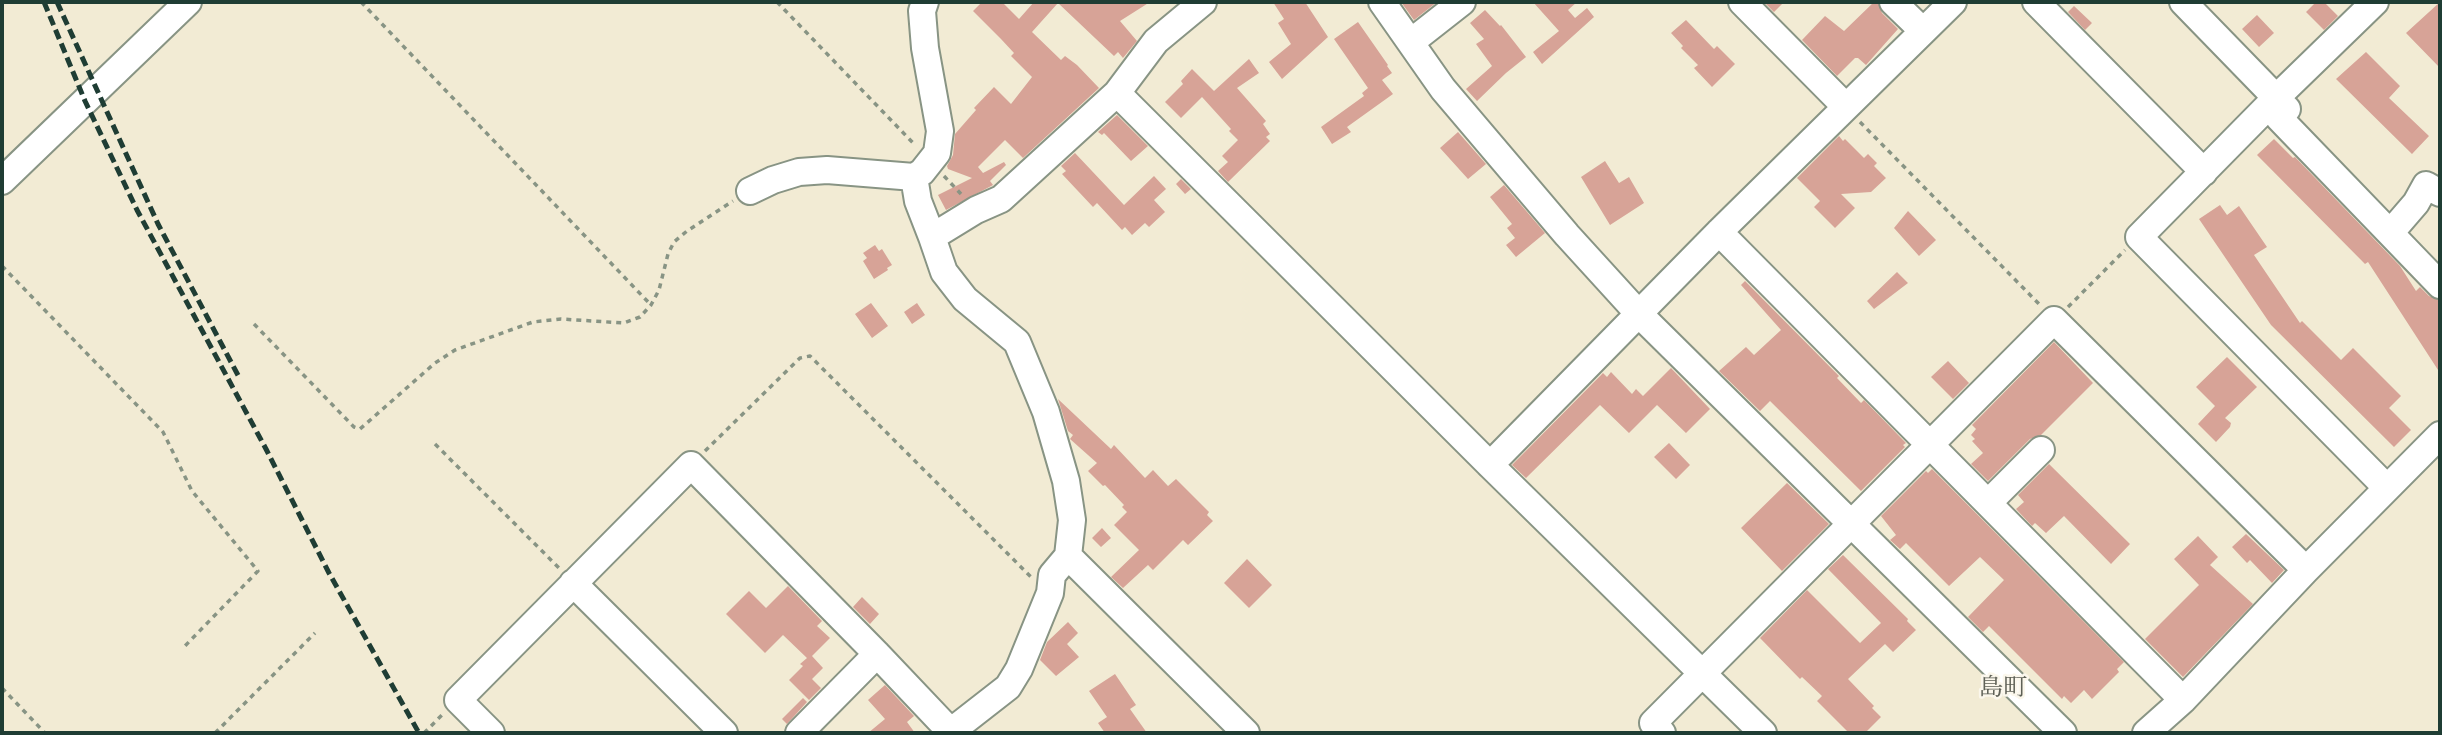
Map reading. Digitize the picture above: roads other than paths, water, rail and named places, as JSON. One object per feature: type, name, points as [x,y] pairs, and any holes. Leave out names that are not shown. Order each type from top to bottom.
[{"type":"street","points":[[2,181],[188,2]]},
{"type":"street","points":[[491,733],[458,700],[691,465],[950,732],[1008,687],[1020,669],[1050,593],[1052,575],[1068,556],[1072,520],[1066,481],[1046,412],[1017,342],[965,299],[944,272],[918,201],[923,170],[937,153],[940,131],[925,48],[922,11],[925,2]]},
{"type":"street","points":[[932,237],[976,210],[1002,199],[1117,93],[1156,41],[1203,2]]},
{"type":"street","points":[[1382,2],[1461,110],[1567,236],[1639,314],[2063,733]]},
{"type":"street","points":[[1410,42],[1462,2]]},
{"type":"street","points":[[1742,2],[1846,107]]},
{"type":"street","points":[[1893,2],[1923,31]]},
{"type":"street","points":[[1490,465],[1718,232],[1953,2]]},
{"type":"street","points":[[2036,2],[2204,172]]},
{"type":"street","points":[[2183,2],[2287,109],[2279,118],[2440,285]]},
{"type":"street","points":[[2359,8],[2275,99],[2139,237],[2387,488]]},
{"type":"street","points":[[1117,93],[1763,733]]},
{"type":"street","points":[[750,191],[799,172],[923,170]]},
{"type":"street","points":[[2391,232],[2416,203],[2426,185],[2440,193]]},
{"type":"street","points":[[1718,232],[2183,700]]},
{"type":"street","points":[[1662,733],[1653,723],[2054,320],[2306,570]]},
{"type":"street","points":[[2146,733],[2183,700],[2306,570],[2440,435]]},
{"type":"street","points":[[1987,503],[2041,450]]},
{"type":"street","points":[[1068,556],[1246,733]]},
{"type":"street","points":[[573,583],[724,733]]},
{"type":"street","points":[[799,733],[877,654]]},
{"type":"railway","points":[[44,2],[85,101],[137,210],[266,449],[329,573],[419,733]]},
{"type":"railway","points":[[57,2],[158,224],[240,379]]},
{"type":"district","name":"島町","points":[[2003,690]]}]
